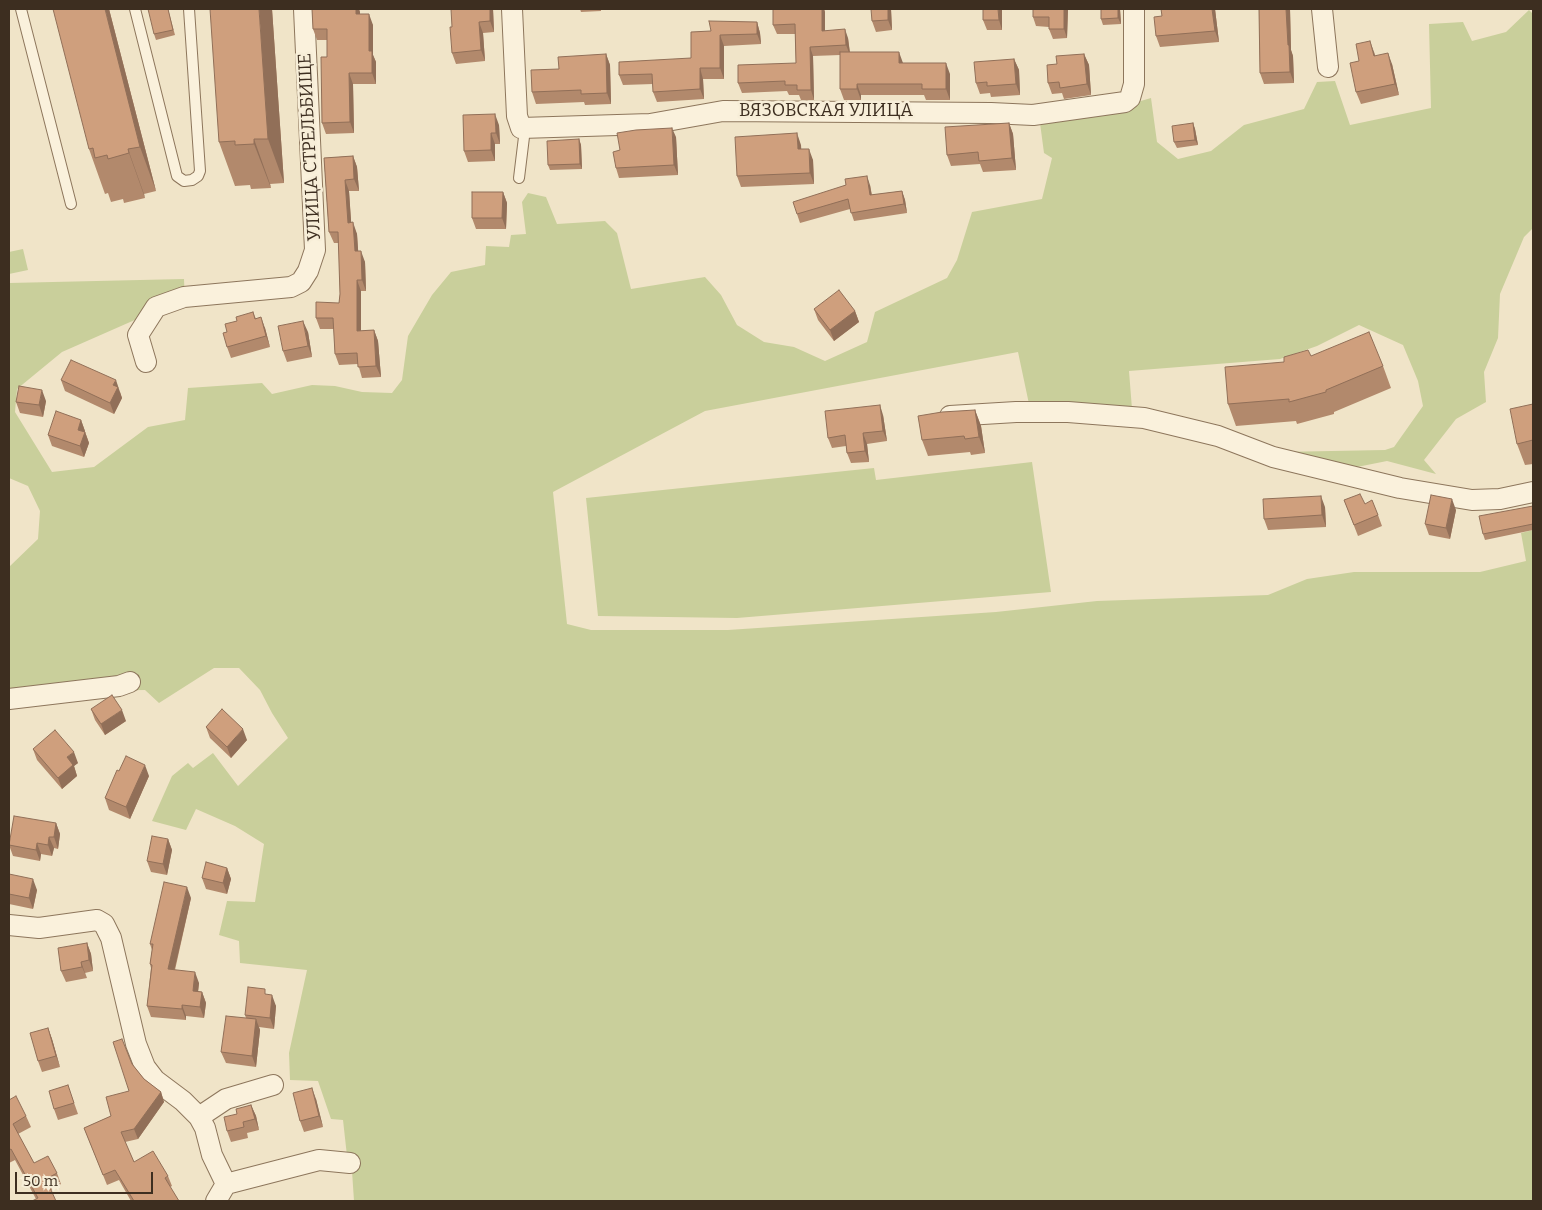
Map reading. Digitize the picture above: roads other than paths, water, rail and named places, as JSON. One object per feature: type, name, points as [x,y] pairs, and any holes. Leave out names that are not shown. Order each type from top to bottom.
[{"type":"street","name":"УЛИЦА СТРЕЛЬБИЩЕ","points":[[146,362],[138,335],[156,307],[184,297],[291,288],[301,282],[308,271],[315,250],[304,9]]},
{"type":"street","points":[[512,9],[517,116],[520,128]]},
{"type":"street","name":"ВЯЗОВСКАЯ УЛИЦА","points":[[520,128],[650,124],[723,111],[991,113],[1033,116],[1125,102],[1130,98],[1134,75],[1134,9]]},
{"type":"street","points":[[1322,9],[1328,67]]},
{"type":"street","points":[[932,418],[1016,412],[1068,412],[1144,418],[1218,436],[1273,457],[1400,488],[1472,500],[1500,499],[1533,492]]},
{"type":"street","points":[[9,699],[120,686],[130,682]]},
{"type":"street","points":[[9,925],[39,928],[97,920],[104,924],[111,938],[136,1044],[145,1067],[155,1080],[183,1101],[200,1117],[205,1128],[221,1193],[318,1160],[350,1162]]},
{"type":"street","points":[[200,1117],[226,1099],[273,1085]]},
{"type":"lane","points":[[21,9],[70,204]]},
{"type":"lane","points":[[135,9],[177,176],[184,181],[192,180],[198,176],[200,171],[189,9]]},
{"type":"lane","points":[[519,178],[524,137],[520,128]]}]
